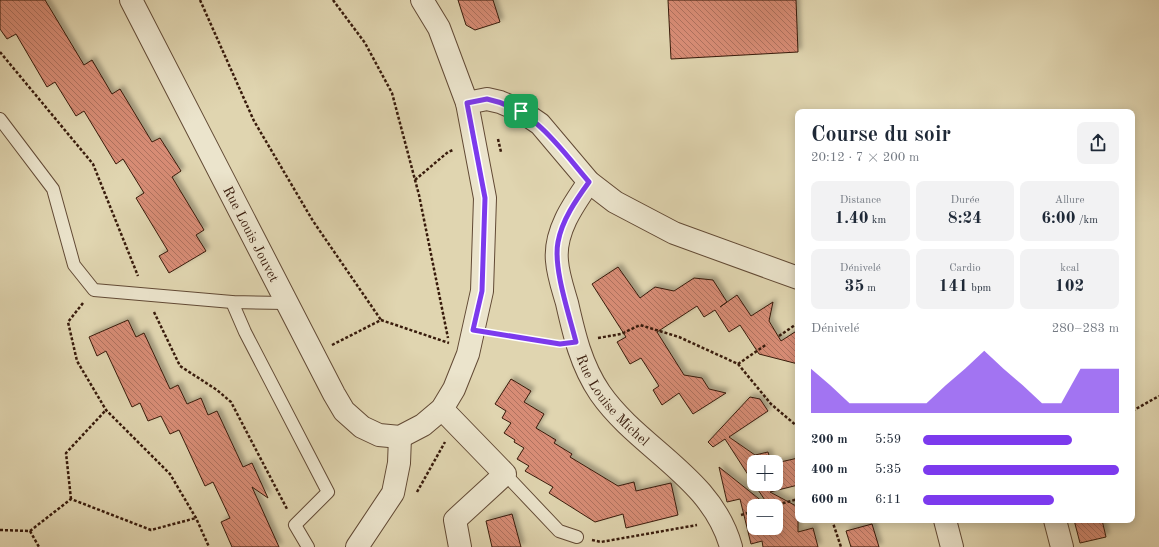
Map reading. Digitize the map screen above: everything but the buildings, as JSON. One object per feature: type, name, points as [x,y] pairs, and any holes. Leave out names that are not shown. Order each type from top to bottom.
[{"type":"street","name":"Rue Louis Jouvet","points":[[131,0],[286,303],[344,411],[362,427],[380,435],[400,437]]},
{"type":"street","points":[[357,547],[393,493],[399,463],[400,437],[423,425],[442,409],[454,389],[468,354],[482,291],[485,198],[467,103],[439,28],[422,0]]},
{"type":"street","points":[[467,103],[487,99],[500,102],[521,111],[540,124],[589,182],[614,202],[674,233],[795,277]]},
{"type":"street","name":"Rue Louise Michel","points":[[589,182],[566,219],[558,242],[557,261],[576,342],[585,367],[600,392],[624,420],[688,478],[705,496],[722,521],[732,547]]},
{"type":"street","points":[[442,409],[505,474],[455,520],[460,547]]},
{"type":"street","points":[[946,523],[952,547]]},
{"type":"street","points":[[1056,523],[1062,547]]},
{"type":"lane","points":[[0,119],[53,189],[74,265],[94,290],[232,302],[286,303]]},
{"type":"lane","points":[[232,302],[245,332],[328,492],[295,525],[308,547]]},
{"type":"lane","points":[[505,474],[559,530],[577,537]]},
{"type":"path","points":[[200,0],[254,121],[313,221],[381,320],[450,343],[419,196],[392,93],[365,43],[333,0]]},
{"type":"path","points":[[94,290],[68,322],[77,361],[106,410],[170,474],[196,518],[209,547]]},
{"type":"path","points":[[313,354],[381,320]]},
{"type":"path","points":[[473,330],[560,344],[621,334],[640,325],[679,337],[738,364],[771,404],[795,424]]},
{"type":"path","points":[[778,336],[795,325]]},
{"type":"path","points":[[738,364],[767,344]]},
{"type":"path","points":[[1135,409],[1159,396]]},
{"type":"path","points":[[71,499],[66,453],[106,410]]},
{"type":"path","points":[[71,499],[152,530],[196,518]]},
{"type":"path","points":[[0,530],[30,531],[71,499]]},
{"type":"path","points":[[783,503],[795,500]]},
{"type":"path","points":[[577,537],[601,542],[722,521],[747,514]]},
{"type":"path","points":[[833,523],[841,547]]},
{"type":"path","points":[[30,531],[39,547]]},
{"type":"route","points":[[487,99],[500,102],[521,111],[540,124],[589,182],[575,202],[566,219],[558,242],[557,261],[576,342],[560,344],[473,330],[482,291],[485,198],[476,142],[467,103],[487,99]]}]
